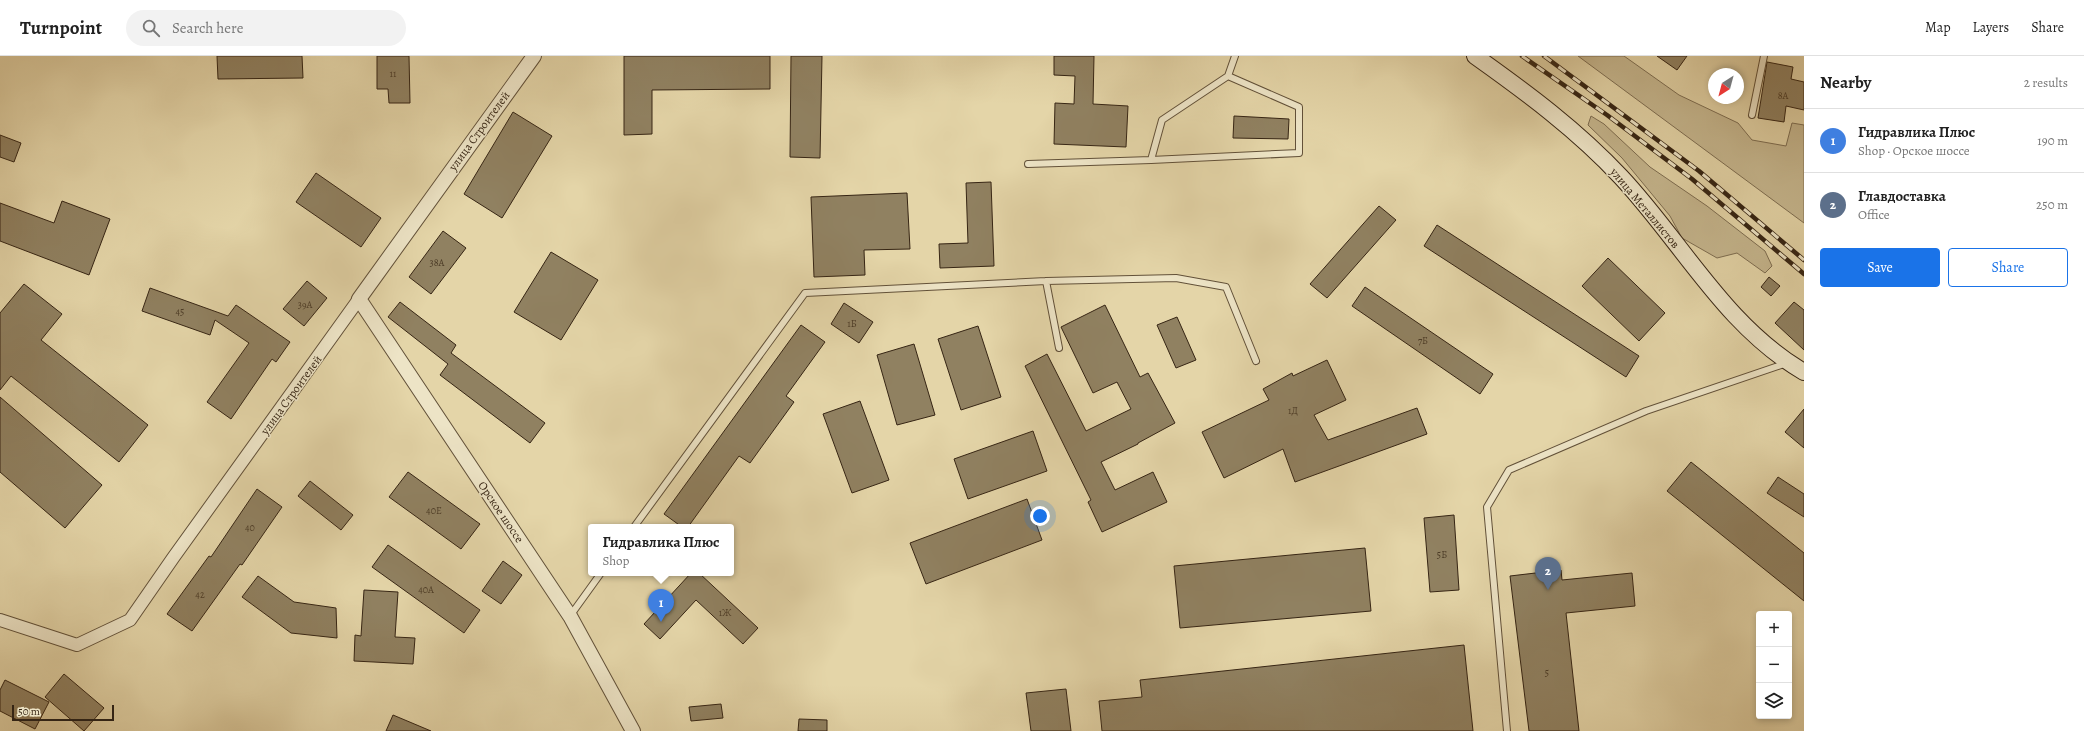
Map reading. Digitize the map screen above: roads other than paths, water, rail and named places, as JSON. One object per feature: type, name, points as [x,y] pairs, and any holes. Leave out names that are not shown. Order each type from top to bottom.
[{"type":"main road","name":"улица Металлистов","points":[[1475,56],[1538,100],[1580,135],[1645,204],[1720,300],[1741,323],[1788,362],[1804,372]]},
{"type":"street","name":"улица Строителей","points":[[0,620],[77,645],[130,620],[534,56]]},
{"type":"street","name":"Орское шоссе","points":[[359,299],[570,616],[633,731]]},
{"type":"lane","points":[[1151,160],[1162,120],[1228,76],[1235,56]]},
{"type":"lane","points":[[1752,116],[1764,56]]},
{"type":"lane","points":[[1028,164],[1300,153],[1299,107],[1228,76]]},
{"type":"lane","points":[[636,524],[805,293],[1046,281],[1176,278],[1226,287],[1256,361]]},
{"type":"lane","points":[[1046,281],[1059,348]]},
{"type":"lane","points":[[1507,731],[1487,507],[1509,470],[1646,411],[1788,362]]},
{"type":"lane","points":[[570,616],[599,576]]},
{"type":"railway","points":[[1522,56],[1607,115],[1692,179],[1804,274]]},
{"type":"railway","points":[[1544,56],[1699,171],[1804,260]]},
{"type":"place","name":"Главдоставка","points":[[1548,590]]},
{"type":"place","name":"Гидравлика Плюс","points":[[661,622]]}]
